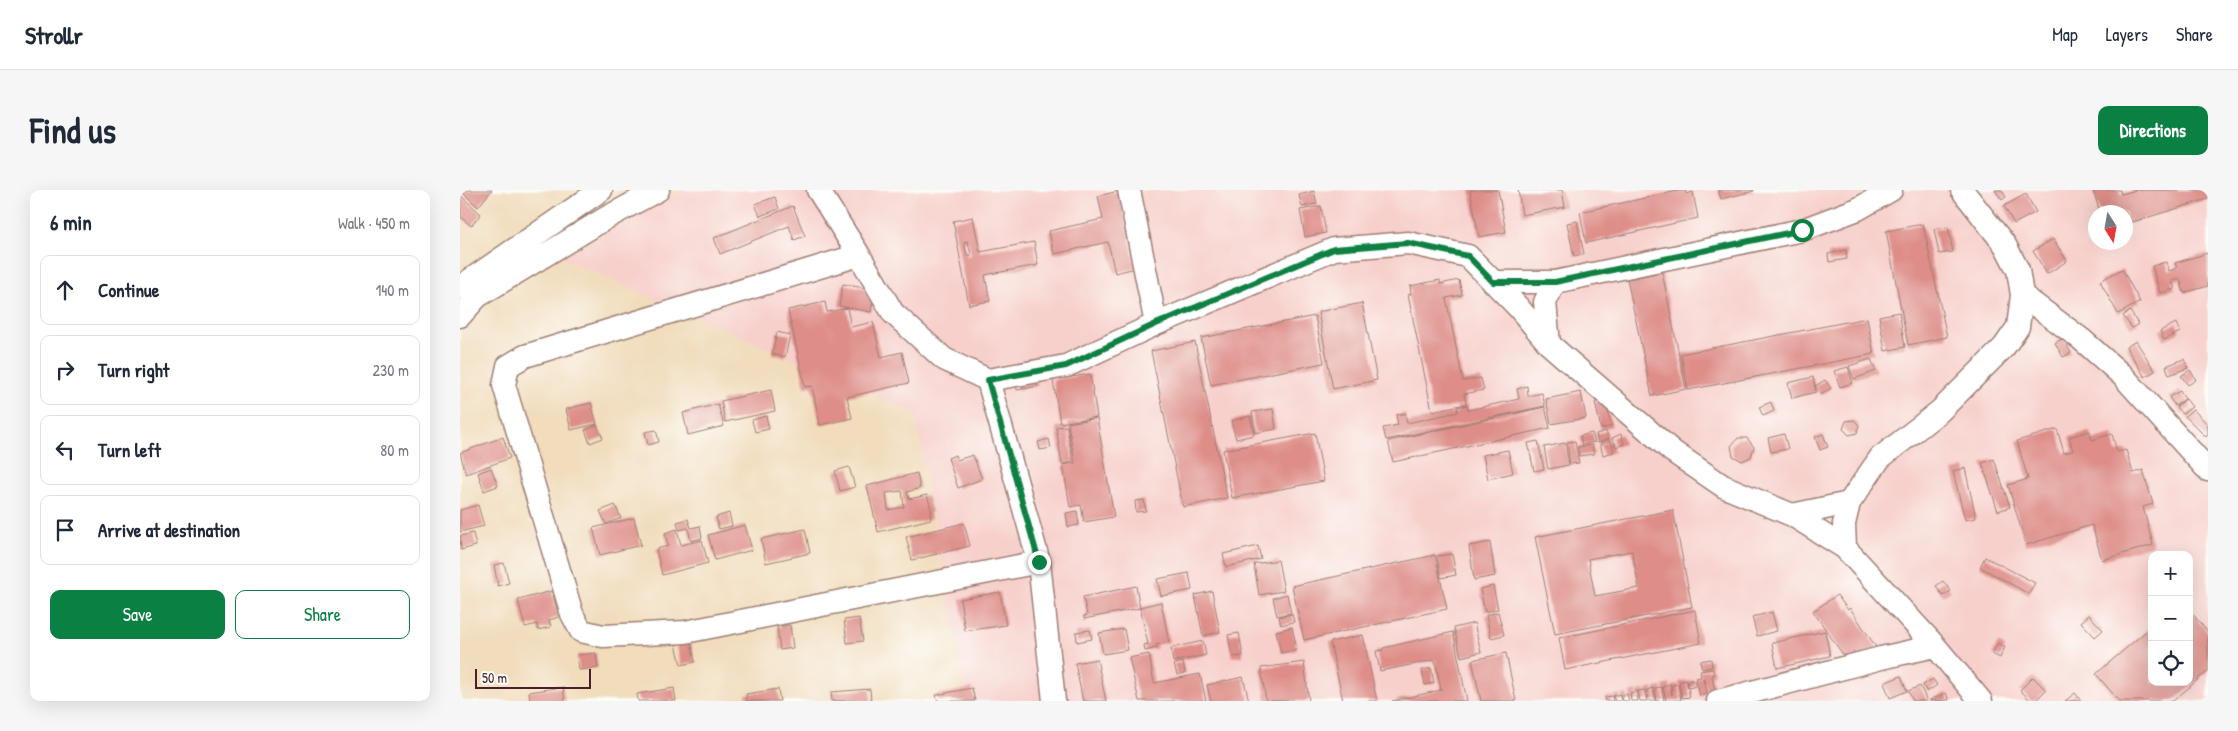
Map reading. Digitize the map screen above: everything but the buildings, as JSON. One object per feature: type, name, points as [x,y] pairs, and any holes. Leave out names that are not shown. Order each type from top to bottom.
[{"type":"street","points":[[461,284],[600,190]]},
{"type":"street","points":[[460,316],[478,296],[606,218],[658,190]]},
{"type":"street","points":[[818,190],[860,255],[893,313],[944,359],[988,380],[1066,366],[1156,324],[1334,249],[1408,243],[1468,256],[1518,307],[1549,344],[1672,451],[1723,486],[1792,515],[1845,548],[1935,646],[1981,701]]},
{"type":"street","points":[[1129,190],[1156,324]]},
{"type":"street","points":[[1493,282],[1555,282],[1802,230],[1858,209],[1891,190]]},
{"type":"street","points":[[1845,548],[1844,524],[1849,503],[1880,458],[1940,411],[2004,347],[2018,327],[2022,295],[2018,270],[2005,245],[1962,190]]},
{"type":"street","points":[[860,255],[525,356],[508,366],[504,385],[572,614],[581,631],[604,636],[685,632],[1039,562]]},
{"type":"street","points":[[1549,344],[1545,302],[1555,282]]},
{"type":"street","points":[[2022,295],[2081,339],[2123,376],[2208,470]]},
{"type":"street","points":[[988,380],[1039,562],[1054,701]]},
{"type":"street","points":[[1792,515],[1849,503]]},
{"type":"street","points":[[1718,701],[1881,658],[1935,646]]},
{"type":"shaded area","points":[[681,190],[2208,190],[2208,701],[967,701],[915,413],[562,258]]},
{"type":"route","points":[[1039,562],[988,380],[1066,366],[1156,324],[1334,249],[1408,243],[1468,256],[1493,282],[1555,282],[1802,230]]}]
